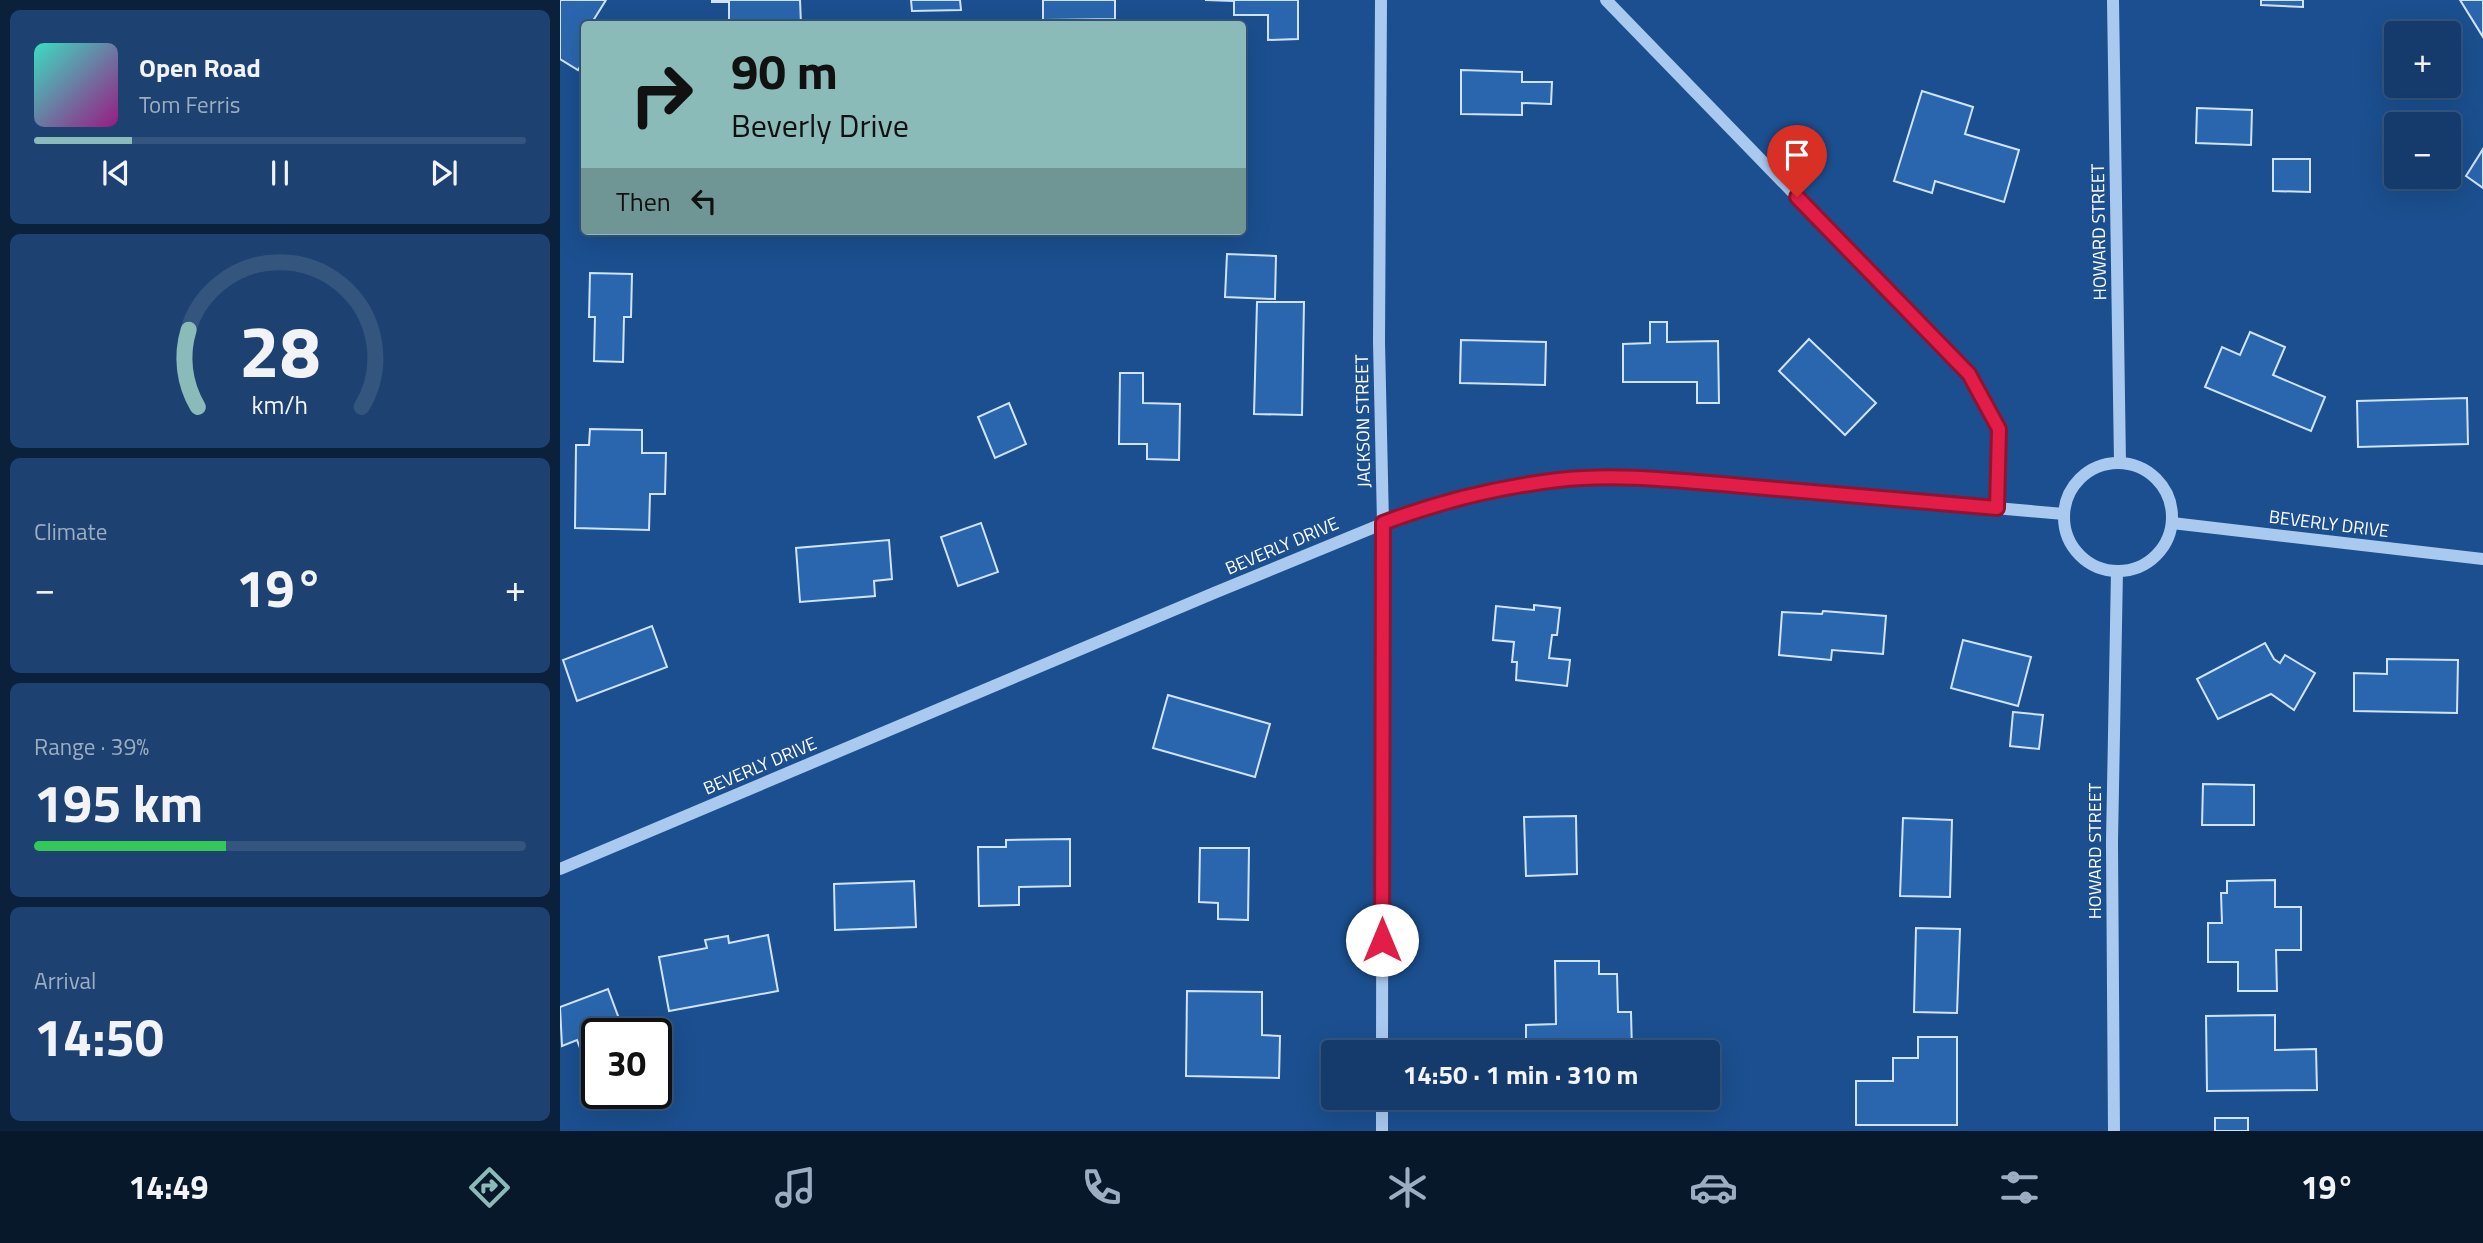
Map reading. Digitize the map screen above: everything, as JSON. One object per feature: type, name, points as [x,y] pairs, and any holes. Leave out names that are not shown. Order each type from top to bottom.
[{"type":"street","name":"JACKSON STREET","points":[[1381,0],[1378,342],[1383,523],[1382,1040]]},
{"type":"street","points":[[1606,0],[1969,374],[1999,429],[1997,508]]},
{"type":"street","name":"HOWARD STREET","points":[[2113,0],[2120,463]]},
{"type":"street","points":[[2120,463],[2137,466],[2153,475],[2164,488],[2171,505],[2172,523],[2168,538],[2159,551],[2140,565],[2118,571],[2101,568],[2085,560],[2073,547],[2066,531],[2064,514],[2068,497],[2076,483],[2088,472],[2103,465],[2120,463]]},
{"type":"street","name":"BEVERLY DRIVE","points":[[560,869],[1421,508],[1514,487],[1557,480],[1604,477],[1662,479],[2064,514]]},
{"type":"street","name":"BEVERLY DRIVE","points":[[2172,523],[2483,559]]},
{"type":"street","name":"HOWARD STREET","points":[[2114,1131],[2112,842],[2118,571]]},
{"type":"street","points":[[1382,1110],[1382,1131]]},
{"type":"building","points":[[560,0],[606,0],[593,21],[581,21],[581,65],[578,70],[560,59]]},
{"type":"building","points":[[800,0],[801,21],[729,21],[729,2],[712,2]]},
{"type":"building","points":[[911,0],[960,0],[961,10],[912,11]]},
{"type":"building","points":[[1043,0],[1115,0],[1115,19],[1043,20]]},
{"type":"building","points":[[1205,0],[1298,0],[1298,39],[1268,40],[1268,15],[1234,15],[1234,1]]},
{"type":"building","points":[[2261,0],[2303,0],[2303,7],[2261,5]]},
{"type":"building","points":[[2460,0],[2483,0],[2483,37]]},
{"type":"building","points":[[1461,70],[1522,72],[1522,82],[1552,82],[1551,104],[1522,103],[1522,115],[1461,114]]},
{"type":"building","points":[[1922,91],[1973,107],[1965,134],[2019,150],[2004,202],[1935,181],[1932,193],[1894,181]]},
{"type":"building","points":[[2197,108],[2252,110],[2251,145],[2196,143]]},
{"type":"building","points":[[2483,149],[2483,188],[2466,176]]},
{"type":"building","points":[[2273,159],[2310,159],[2310,192],[2273,191]]},
{"type":"building","points":[[1227,254],[1276,256],[1275,299],[1225,297]]},
{"type":"building","points":[[590,273],[632,274],[631,317],[624,317],[623,362],[594,361],[595,317],[589,317]]},
{"type":"building","points":[[1257,302],[1304,302],[1302,415],[1254,414]]},
{"type":"building","points":[[1650,322],[1667,322],[1667,342],[1718,341],[1719,403],[1697,403],[1697,382],[1623,382],[1623,344],[1650,343]]},
{"type":"building","points":[[2250,332],[2285,347],[2273,375],[2325,397],[2311,431],[2205,387],[2222,347],[2240,355]]},
{"type":"building","points":[[1809,339],[1876,403],[1845,435],[1779,371]]},
{"type":"building","points":[[1461,340],[1546,342],[1545,385],[1460,383]]},
{"type":"building","points":[[1120,373],[1143,373],[1143,403],[1180,404],[1179,460],[1147,459],[1147,444],[1119,444]]},
{"type":"building","points":[[2467,398],[2468,444],[2358,447],[2357,401]]},
{"type":"building","points":[[1009,403],[1026,444],[995,458],[978,417]]},
{"type":"building","points":[[590,429],[642,430],[642,453],[666,453],[665,494],[650,494],[649,530],[575,528],[576,445],[589,445]]},
{"type":"building","points":[[981,523],[998,572],[958,586],[941,537]]},
{"type":"building","points":[[889,540],[892,579],[874,581],[875,596],[800,602],[796,548]]},
{"type":"building","points":[[1534,605],[1560,608],[1557,635],[1552,635],[1549,658],[1570,660],[1567,686],[1516,680],[1517,662],[1512,662],[1514,642],[1493,640],[1496,606],[1534,610]]},
{"type":"building","points":[[1823,611],[1886,616],[1883,654],[1832,650],[1831,660],[1779,655],[1782,612],[1822,614]]},
{"type":"building","points":[[652,626],[667,667],[577,701],[563,660]]},
{"type":"building","points":[[1963,640],[2031,657],[2018,706],[1951,688]]},
{"type":"building","points":[[2265,643],[2274,659],[2280,663],[2285,655],[2315,673],[2294,710],[2271,694],[2218,719],[2197,679]]},
{"type":"building","points":[[2387,659],[2458,660],[2457,713],[2354,711],[2354,673],[2387,674]]},
{"type":"building","points":[[1168,695],[1270,724],[1255,777],[1153,748]]},
{"type":"building","points":[[2013,712],[2043,715],[2039,749],[2010,746]]},
{"type":"building","points":[[2203,784],[2254,785],[2254,825],[2202,825]]},
{"type":"building","points":[[1576,816],[1577,874],[1526,876],[1524,817]]},
{"type":"building","points":[[1903,818],[1952,820],[1950,897],[1900,896]]},
{"type":"building","points":[[1070,839],[1070,886],[1019,887],[1019,905],[979,906],[978,847],[1006,847],[1006,840]]},
{"type":"building","points":[[1200,848],[1249,848],[1248,920],[1218,919],[1218,903],[1199,902]]},
{"type":"building","points":[[2275,880],[2275,907],[2301,907],[2301,950],[2276,950],[2277,991],[2238,991],[2238,962],[2208,962],[2208,923],[2222,923],[2221,893],[2227,893],[2227,881]]},
{"type":"building","points":[[914,881],[916,927],[835,930],[834,884]]},
{"type":"building","points":[[1916,928],[1960,929],[1957,1013],[1914,1012]]},
{"type":"building","points":[[768,935],[778,991],[669,1011],[659,957],[707,948],[705,940],[728,936],[729,943]]},
{"type":"building","points":[[1555,961],[1599,961],[1599,974],[1617,974],[1618,1012],[1631,1012],[1632,1040],[1526,1040],[1526,1025],[1556,1024]]},
{"type":"building","points":[[608,989],[619,1018],[581,1018],[581,1048],[577,1040],[562,1046],[560,1007]]},
{"type":"building","points":[[1187,991],[1262,992],[1262,1035],[1280,1036],[1279,1078],[1186,1076]]},
{"type":"building","points":[[2275,1015],[2275,1050],[2316,1049],[2317,1090],[2207,1091],[2206,1016]]},
{"type":"building","points":[[1918,1037],[1957,1037],[1957,1125],[1856,1125],[1856,1081],[1893,1081],[1893,1058],[1918,1058]]},
{"type":"building","points":[[2215,1118],[2248,1118],[2248,1131],[2215,1131]]},
{"type":"route","points":[[1382,940],[1383,523],[1421,508],[1514,487],[1557,480],[1604,477],[1662,479],[1997,508],[1999,429],[1969,374],[1797,197]]}]
